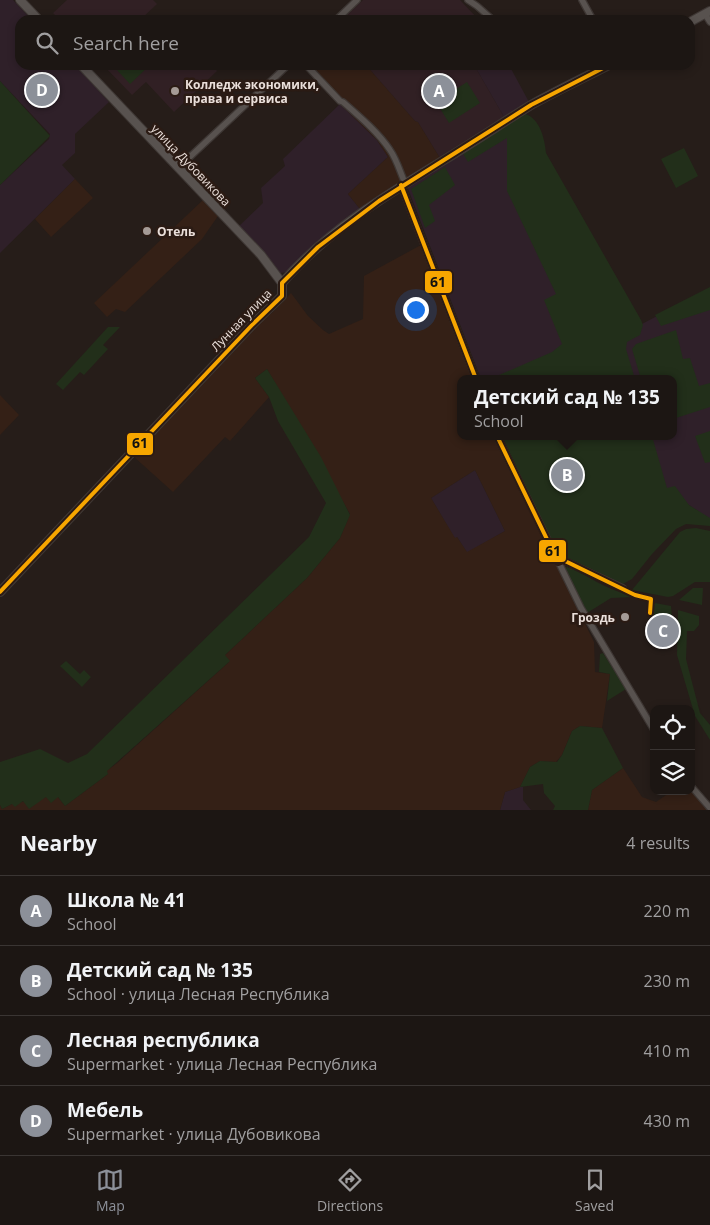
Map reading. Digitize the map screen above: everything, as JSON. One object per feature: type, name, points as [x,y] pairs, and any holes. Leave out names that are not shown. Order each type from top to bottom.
[{"type":"street","points":[[20,0],[34,15]]},
{"type":"street","points":[[342,15],[358,0]]},
{"type":"street","points":[[468,0],[488,15]]},
{"type":"street","points":[[582,0],[590,15]]},
{"type":"street","points":[[695,19],[708,12],[710,22]]},
{"type":"street","name":"улица Дубовикова","points":[[86,70],[261,255],[282,283]]},
{"type":"street","points":[[178,168],[283,70]]},
{"type":"street","points":[[311,70],[340,101],[359,116],[390,150],[400,168],[403,184],[475,375]]},
{"type":"street","name":"Лунная улица","points":[[0,592],[253,324],[282,296],[282,283],[310,254],[362,212],[403,184],[532,105],[598,70]]},
{"type":"street","points":[[499,440],[558,562],[602,646],[650,724]]},
{"type":"street","points":[[558,562],[563,560],[623,588]]},
{"type":"street","points":[[695,791],[710,808]]},
{"type":"shaded area","points":[[0,0],[13,0],[27,15],[15,15],[15,70],[80,70],[109,102],[75,134],[75,153],[62,165],[75,179],[0,253],[0,185],[49,139],[50,134],[0,81]]},
{"type":"shaded area","points":[[67,0],[153,0],[157,4],[145,15],[55,15],[53,13]]},
{"type":"shaded area","points":[[363,0],[460,0],[474,15],[347,15]]},
{"type":"shaded area","name":"Колледж экономики, права и сервиса","points":[[108,70],[217,71],[174,112],[146,82],[132,95]]},
{"type":"shaded area","points":[[309,70],[370,70],[415,121],[418,122],[440,158],[360,209],[348,194],[388,157],[377,140],[340,104]]},
{"type":"shaded area","points":[[370,70],[477,70],[504,117],[440,158],[418,122],[415,121]]},
{"type":"shaded area","points":[[477,70],[512,70],[529,102],[504,117]]},
{"type":"shaded area","points":[[340,104],[377,140],[388,157],[348,194],[360,209],[307,252],[288,272],[280,273],[238,227],[263,203],[261,188],[285,166],[283,159]]},
{"type":"shaded area","points":[[509,124],[590,336],[505,374],[479,375],[407,186]]},
{"type":"shaded area","points":[[75,179],[93,198],[51,237],[35,219]]},
{"type":"shaded area","points":[[203,200],[218,216],[202,239],[125,312],[116,309],[107,317],[94,303]]},
{"type":"shaded area","points":[[421,245],[471,375],[457,375],[457,440],[495,440],[594,642],[595,672],[610,674],[602,728],[580,726],[572,731],[562,755],[556,762],[540,761],[530,767],[520,787],[505,792],[500,810],[0,810],[0,805],[2,809],[12,804],[46,797],[58,797],[65,806],[108,774],[106,771],[229,662],[224,656],[307,578],[340,538],[350,514],[267,369],[255,378],[269,397],[230,441],[225,437],[173,492],[133,456],[259,322],[272,313],[291,293],[308,316],[329,334],[363,319],[364,276]],"holes":[[[475,470],[505,531],[467,552],[457,537],[455,538],[431,498]]]},
{"type":"shaded area","points":[[710,288],[710,519],[666,490],[644,440],[677,440],[677,375],[622,375],[620,338],[642,324]]},
{"type":"shaded area","points":[[0,395],[19,415],[0,435]]},
{"type":"shaded area","points":[[475,470],[505,531],[467,553],[457,537],[455,539],[431,498]]},
{"type":"shaded area","points":[[623,768],[642,797],[656,802],[666,795],[694,795],[707,810],[588,810],[592,790]]},
{"type":"shaded area","points":[[523,787],[523,800],[531,810],[500,810],[505,792]]},
{"type":"green space","points":[[117,70],[145,70],[130,84]]},
{"type":"green space","points":[[0,81],[50,136],[0,185]]},
{"type":"green space","points":[[467,82],[480,103],[449,123],[436,102]]},
{"type":"green space","points":[[525,114],[530,116],[538,125],[543,136],[546,153],[643,325],[640,335],[627,342],[626,349],[634,375],[499,375],[552,352],[562,344],[544,300],[556,294],[507,191],[507,138],[468,162],[462,152]]},
{"type":"green space","points":[[684,148],[698,176],[676,188],[661,159]]},
{"type":"green space","points":[[445,167],[455,185],[429,205],[435,221],[425,228],[411,189]]},
{"type":"green space","points":[[710,287],[710,310],[661,326],[655,315]]},
{"type":"green space","points":[[108,327],[120,327],[103,345],[108,349],[84,375],[80,372],[63,390],[56,384]]},
{"type":"green space","points":[[676,330],[683,359],[690,358],[699,386],[710,383],[710,407],[677,418],[677,375],[640,375],[632,349],[636,344]]},
{"type":"green space","points":[[267,369],[321,457],[350,515],[340,538],[307,578],[225,655],[230,661],[107,771],[108,774],[65,806],[58,797],[51,803],[46,797],[29,809],[23,801],[15,807],[12,804],[2,809],[0,805],[0,762],[40,749],[68,763],[87,754],[309,537],[326,503],[278,421],[269,397],[255,378]]},
{"type":"green space","points":[[710,431],[710,462],[705,463],[695,436]]},
{"type":"green space","points":[[504,440],[653,440],[667,488],[675,486],[689,505],[710,518],[710,526],[686,524],[676,529],[652,554],[632,579],[623,584],[556,551]]},
{"type":"green space","points":[[696,528],[710,531],[710,582],[695,582],[673,596],[668,597],[632,590],[680,532]]},
{"type":"green space","points":[[567,567],[608,588],[633,597],[611,598],[587,613],[567,575],[565,568]]},
{"type":"green space","points":[[693,588],[703,588],[702,605],[679,600]]},
{"type":"green space","points":[[655,603],[671,606],[672,617],[656,616],[655,623],[652,623],[653,605]]},
{"type":"green space","points":[[678,610],[699,616],[699,625],[694,631],[687,631],[686,659],[700,713],[710,725],[710,740],[695,716],[695,705],[692,705],[677,655]]},
{"type":"green space","points":[[603,653],[626,689],[607,701],[610,674],[599,672],[600,654]]},
{"type":"green space","points":[[66,661],[80,674],[84,670],[91,677],[82,687],[60,666]]},
{"type":"green space","points":[[580,726],[602,728],[623,768],[592,790],[588,810],[553,810],[555,806],[544,793],[543,784],[520,787],[530,767],[540,761],[557,762],[572,731]]},
{"type":"transit line","name":"61","points":[[0,592],[253,324],[282,296],[282,283],[318,247],[379,201],[531,105],[599,70]]},
{"type":"transit line","name":"61","points":[[401,185],[474,375]]},
{"type":"transit line","name":"61","points":[[499,440],[558,562],[563,560],[635,595],[651,599],[650,613]]},
{"type":"place","name":"Мебель","points":[[42,90]]},
{"type":"place","name":"Колледж экономики, права и сервиса","points":[[175,91]]},
{"type":"place","name":"Школа № 41","points":[[439,91]]},
{"type":"place","name":"Отель","points":[[147,231]]},
{"type":"place","name":"Детский сад № 135","points":[[567,475]]},
{"type":"place","name":"Гроздь","points":[[625,617]]},
{"type":"place","name":"Лесная республика","points":[[663,631]]}]
